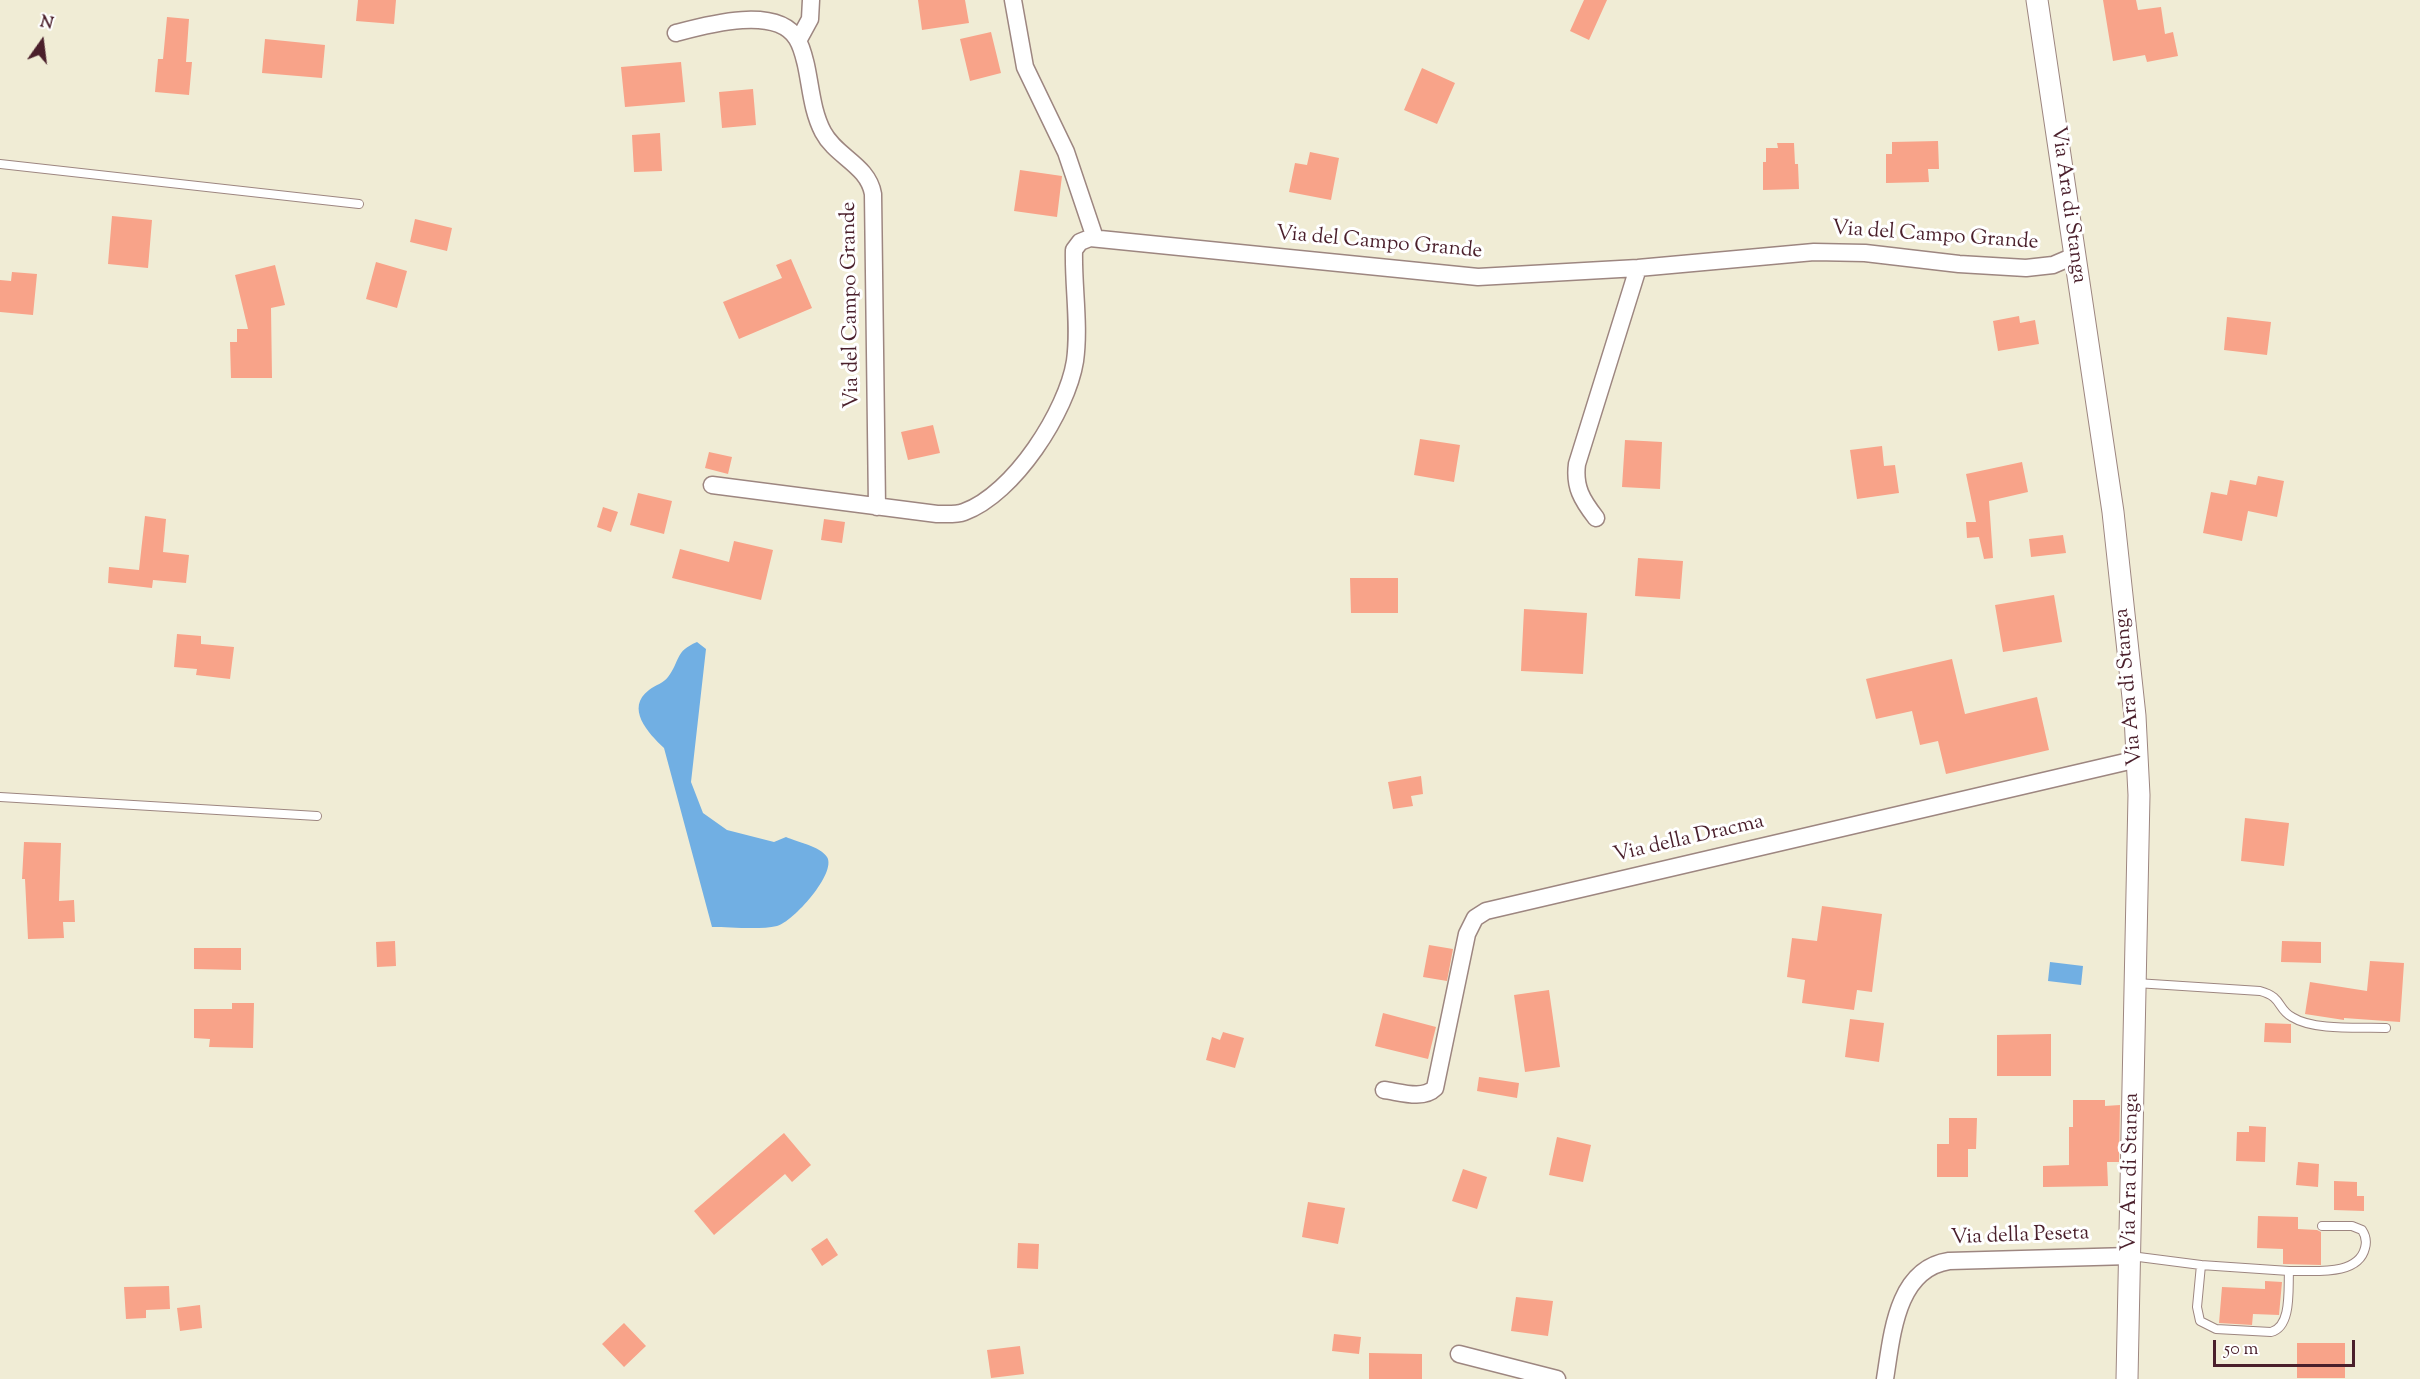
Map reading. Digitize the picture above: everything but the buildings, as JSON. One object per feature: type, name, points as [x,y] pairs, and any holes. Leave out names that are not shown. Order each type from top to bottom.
[{"type":"street","points":[[676,33],[722,22],[753,20],[771,23],[786,29],[798,40],[810,19],[811,0]]},
{"type":"street","points":[[712,485],[937,514],[963,512],[994,492],[1026,460],[1051,423],[1069,387],[1076,350],[1074,250],[1080,242],[1095,238],[1066,152],[1025,67],[1012,0]]},
{"type":"street","name":"Via Ara di Stanga","points":[[2037,0],[2113,512],[2138,759],[2127,1379]]},
{"type":"street","name":"Via del Campo Grande","points":[[798,40],[816,113],[823,131],[841,155],[867,176],[873,194],[877,507]]},
{"type":"street","name":"Via del Campo Grande","points":[[1095,238],[1469,276],[1503,277],[1787,254],[1844,252],[2026,268],[2053,265],[2074,256]]},
{"type":"street","points":[[1596,518],[1579,493],[1576,482],[1576,464],[1638,267]]},
{"type":"street","name":"Via della Dracma","points":[[1384,1090],[1422,1095],[1436,1088],[1467,934],[1475,918],[1486,911],[2138,759]]},
{"type":"street","name":"Via della Peseta","points":[[1885,1379],[1897,1314],[1915,1279],[1930,1266],[1948,1261],[2130,1256]]},
{"type":"street","points":[[1459,1354],[1557,1379]]},
{"type":"lane","points":[[0,164],[359,204]]},
{"type":"lane","points":[[0,796],[317,816]]},
{"type":"lane","points":[[2135,983],[2260,991],[2275,997],[2289,1016],[2299,1021],[2326,1026],[2386,1028]]},
{"type":"lane","points":[[2130,1256],[2201,1265],[2289,1271],[2343,1268],[2360,1260],[2366,1245],[2362,1230],[2352,1226],[2322,1226]]},
{"type":"lane","points":[[2201,1265],[2197,1307],[2200,1321],[2216,1329],[2265,1332],[2279,1329],[2284,1319],[2289,1271]]},
{"type":"water","points":[[697,642],[706,649],[691,782],[703,813],[727,830],[774,842],[786,837],[814,847],[827,857],[826,874],[820,885],[793,916],[777,926],[712,927],[664,748],[646,728],[639,712],[642,697],[666,679],[681,653]]},
{"type":"water","points":[[2050,962],[2083,966],[2081,985],[2048,981]]}]
